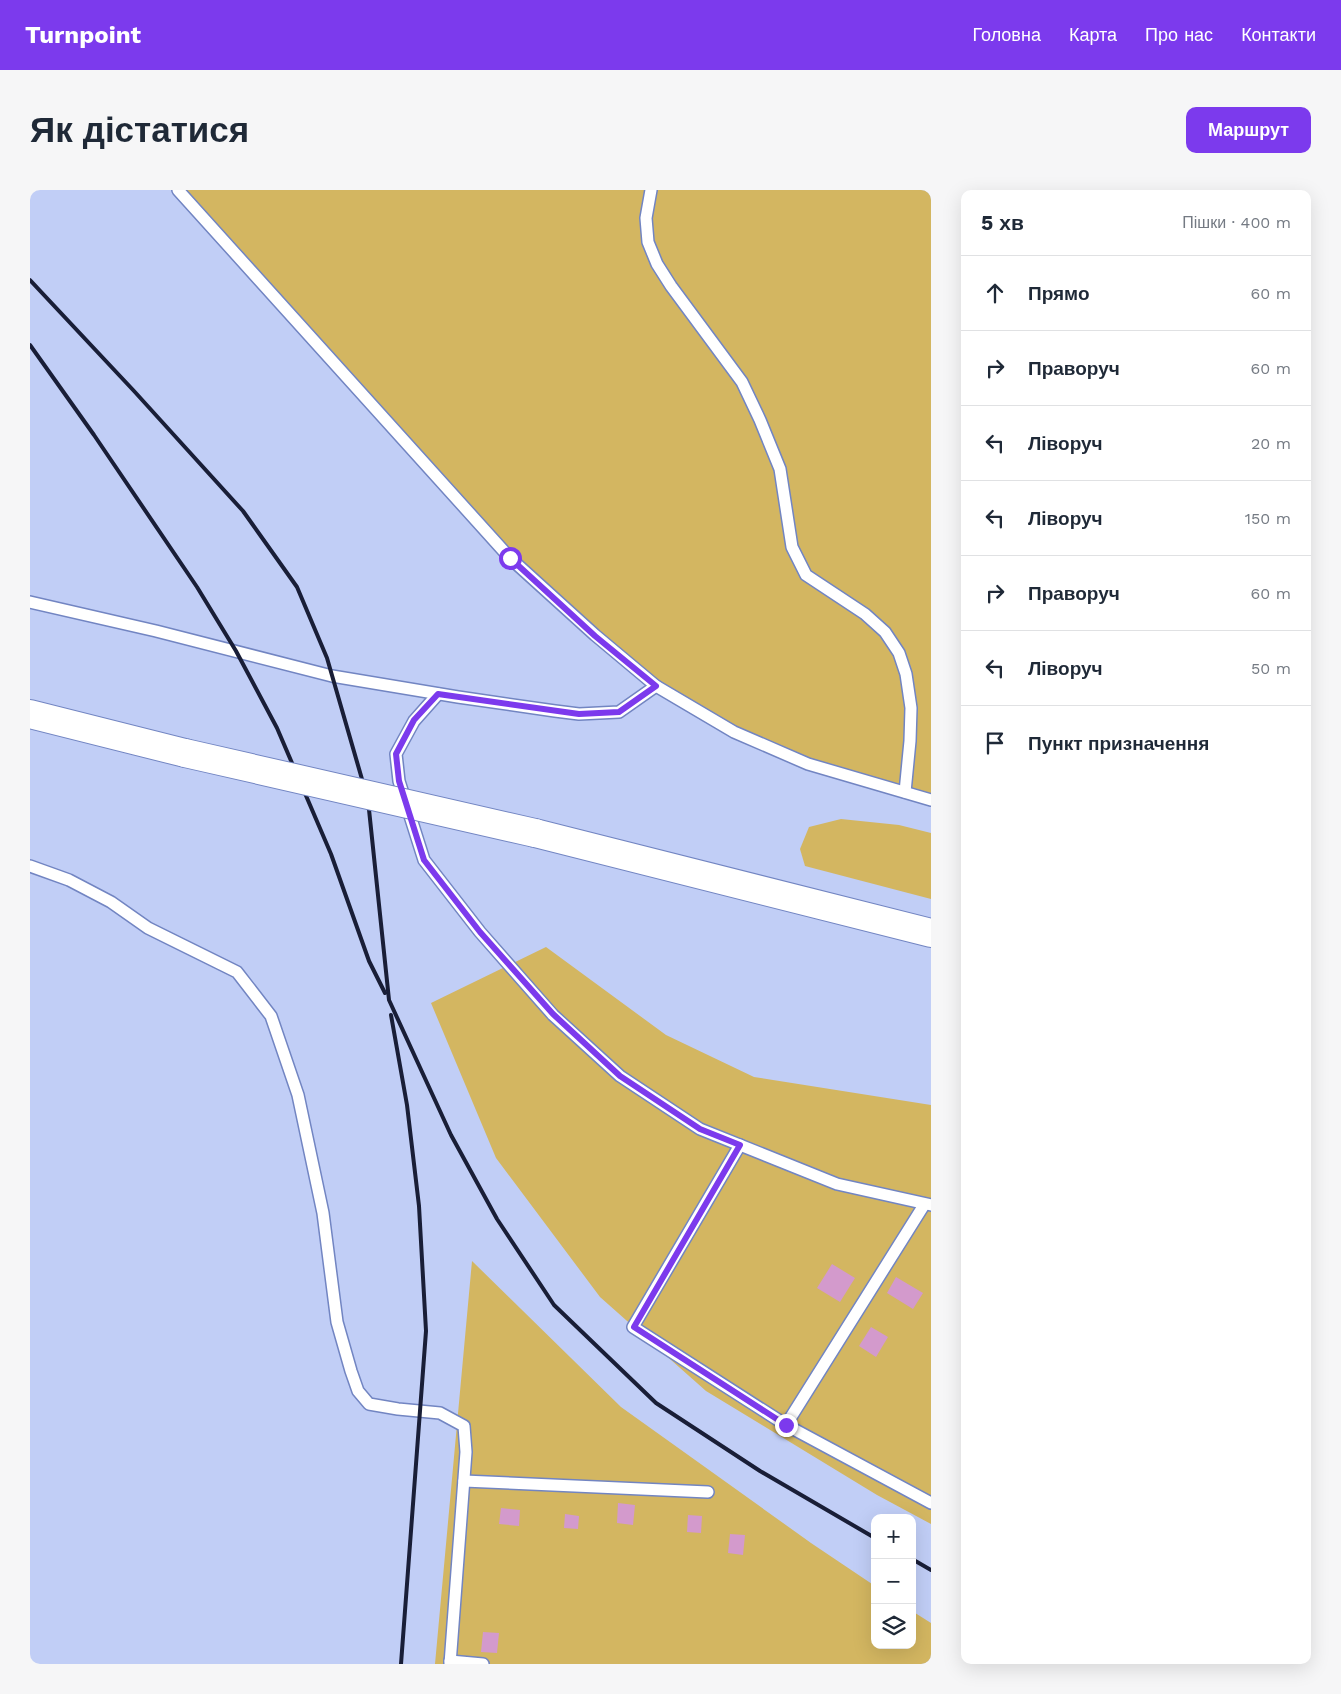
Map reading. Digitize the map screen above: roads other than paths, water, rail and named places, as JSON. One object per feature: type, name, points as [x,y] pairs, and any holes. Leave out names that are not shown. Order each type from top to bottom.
[{"type":"main road","points":[[30,714],[185,753],[535,834],[931,933]]},
{"type":"lane","points":[[178,190],[510,558],[595,636],[656,686],[734,732],[808,764],[931,800]]},
{"type":"lane","points":[[651,190],[646,218],[648,242],[657,264],[670,286],[742,382],[773,448],[780,469],[792,547],[806,574],[865,614],[885,632],[898,653],[906,674],[910,708],[910,741],[905,792]]},
{"type":"lane","points":[[30,602],[156,631],[332,676],[438,694],[579,714],[619,712],[656,686]]},
{"type":"lane","points":[[438,694],[414,720],[396,754],[399,781],[424,860],[480,932],[553,1014],[620,1076],[700,1129],[837,1184],[927,1205],[786,1425]]},
{"type":"lane","points":[[30,866],[69,880],[111,902],[148,928],[237,972],[271,1016],[298,1095],[322,1212],[337,1322],[358,1391],[369,1404],[398,1410],[440,1412],[464,1426],[466,1452],[450,1662],[483,1664]]},
{"type":"lane","points":[[740,1145],[634,1327],[786,1425],[931,1503]]},
{"type":"lane","points":[[464,1480],[708,1492]]},
{"type":"railway","points":[[30,280],[243,511],[297,587],[327,658],[368,800],[389,1000],[451,1135],[497,1219],[554,1305],[656,1403],[760,1471],[871,1536]]},
{"type":"railway","points":[[30,345],[94,435],[197,587],[236,651],[277,728],[331,854],[369,961],[385,993]]},
{"type":"railway","points":[[391,1015],[407,1105],[419,1206],[426,1331],[401,1664]]},
{"type":"railway","points":[[916,1561],[931,1570]]}]
